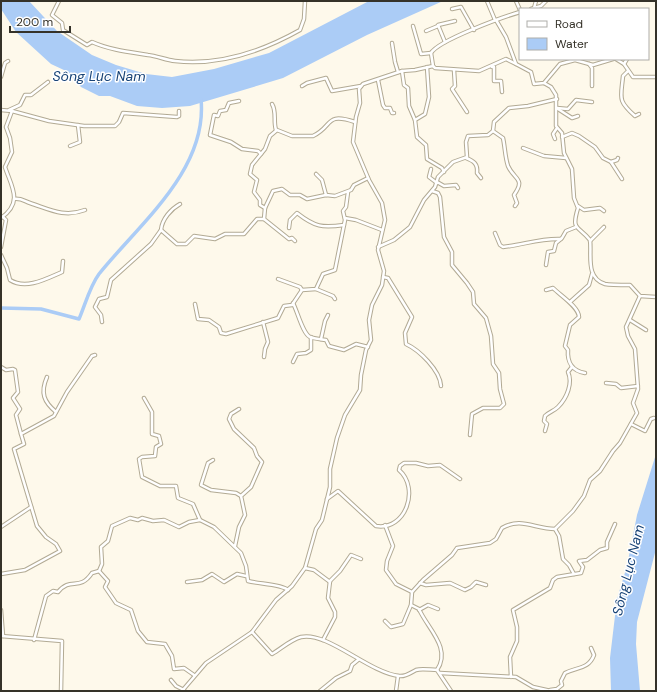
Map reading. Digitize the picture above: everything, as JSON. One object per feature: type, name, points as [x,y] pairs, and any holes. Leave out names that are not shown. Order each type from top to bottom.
[{"type":"street","points":[[59,1],[51,14],[62,23],[63,30],[87,45],[92,42],[105,48],[111,48],[123,52],[176,61],[207,62],[230,59],[257,51],[298,31],[302,27],[304,19],[305,1]]},
{"type":"street","points":[[487,1],[495,20],[506,37],[516,64]]},
{"type":"street","points":[[536,8],[541,6],[546,1]]},
{"type":"street","points":[[452,10],[461,7],[474,30]]},
{"type":"street","points":[[413,26],[422,54],[431,53],[434,49],[445,42],[519,11]]},
{"type":"street","points":[[426,32],[439,24],[455,21]]},
{"type":"street","points":[[438,26],[445,42]]},
{"type":"street","points":[[392,43],[394,62],[398,72]]},
{"type":"street","points":[[431,53],[433,66]]},
{"type":"street","points":[[302,86],[307,83],[326,78],[332,91],[361,86],[402,71],[433,66],[435,68],[479,71],[506,59],[531,72],[533,83],[544,83],[553,90],[557,99],[557,128],[553,134],[555,139]]},
{"type":"street","points":[[544,83],[560,64],[575,60],[593,65],[610,60]]},
{"type":"street","points":[[616,60],[624,64],[634,77],[656,77]]},
{"type":"street","points":[[624,64],[626,60]]},
{"type":"street","points":[[1,77],[5,64],[8,61]]},
{"type":"street","points":[[589,64],[592,68],[592,86]]},
{"type":"street","points":[[492,66],[494,68],[494,81],[501,81],[502,92]]},
{"type":"street","points":[[415,120],[425,112],[429,95],[427,91],[427,67]]},
{"type":"street","points":[[454,70],[455,86],[452,89],[467,112]]},
{"type":"street","points":[[402,71],[404,85],[408,88],[409,103],[415,120],[418,138],[426,145],[427,159],[442,168],[444,172]]},
{"type":"street","points":[[628,71],[623,76],[621,99],[623,105],[635,116],[639,114]]},
{"type":"street","points":[[378,80],[383,105],[385,108],[390,108],[394,113]]},
{"type":"street","points":[[8,110],[20,105],[26,95],[32,95],[48,82]]},
{"type":"street","points":[[171,680],[176,686],[183,690],[206,663],[252,632],[276,600],[288,590],[305,568],[316,529],[322,520],[330,487],[331,466],[337,438],[345,415],[360,390],[361,375],[371,340],[369,320],[372,305],[382,285],[384,269],[378,247],[385,218],[382,203],[368,178],[353,142],[355,122],[360,103],[359,92],[361,86]]},
{"type":"street","points":[[466,158],[466,142],[468,136],[488,135],[493,131],[494,122],[510,108],[528,106],[557,99]]},
{"type":"street","points":[[557,109],[568,109],[576,100],[592,102]]},
{"type":"street","points":[[239,101],[229,103],[225,111],[220,111],[218,116],[213,115],[210,136],[232,142],[242,149],[258,151],[261,154]]},
{"type":"street","points":[[272,104],[275,113],[274,124],[276,130]]},
{"type":"street","points":[[557,109],[572,118],[578,116]]},
{"type":"street","points":[[1,110],[8,110],[49,121],[78,125],[114,126],[118,124],[121,114],[124,112],[156,116],[179,116],[179,111]]},
{"type":"street","points":[[1,247],[6,220],[2,217],[13,206],[14,199],[12,182],[5,167],[12,154],[10,138],[6,127],[12,111]]},
{"type":"street","points":[[276,130],[292,136],[313,136],[327,123],[337,118],[346,118],[355,122]]},
{"type":"street","points":[[70,146],[80,142],[78,125]]},
{"type":"street","points":[[557,128],[562,133],[566,158],[572,169],[574,198],[578,209],[574,216],[576,227],[588,237],[590,241],[592,273],[589,285],[570,302]]},
{"type":"street","points":[[265,208],[260,205],[260,200],[254,192],[257,180],[250,174],[252,165],[261,154],[270,136],[276,130]]},
{"type":"street","points":[[493,131],[503,138],[508,165],[519,180],[519,188],[514,195],[517,203],[515,206]]},
{"type":"street","points":[[562,137],[572,133],[579,136],[595,147],[603,158],[611,162],[622,178]]},
{"type":"street","points":[[523,148],[544,156],[566,158]]},
{"type":"street","points":[[378,247],[394,240],[410,227],[424,200],[432,191],[438,177],[453,162],[466,158],[474,162],[478,167],[477,173],[481,178]]},
{"type":"street","points":[[611,162],[617,160],[618,158]]},
{"type":"street","points":[[430,169],[428,176],[444,186],[456,185],[458,188]]},
{"type":"street","points":[[316,174],[322,180],[326,195]]},
{"type":"street","points":[[264,219],[265,208],[272,193],[279,188],[291,195],[300,195],[307,199],[326,195],[335,196],[348,192],[354,186],[368,178]]},
{"type":"street","points":[[432,191],[438,193],[440,197],[443,213],[443,231],[445,240],[452,252],[452,265],[468,283],[473,292],[475,305],[486,318],[491,336],[493,364],[500,377],[500,389],[504,404],[500,408],[483,408],[472,414],[470,435]]},
{"type":"street","points":[[316,289],[323,274],[335,270],[345,218],[343,211],[346,207],[348,192]]},
{"type":"street","points":[[14,199],[21,199],[57,213],[85,210]]},
{"type":"street","points":[[102,322],[101,314],[95,307],[99,299],[107,296],[110,282],[151,244],[174,207],[180,204]]},
{"type":"street","points":[[577,206],[584,210],[600,208],[604,211]]},
{"type":"street","points":[[289,228],[290,220],[297,213],[319,227],[331,228],[344,225]]},
{"type":"street","points":[[345,218],[356,220],[382,230]]},
{"type":"street","points":[[161,230],[177,244],[186,244],[194,236],[215,239],[225,234],[244,234],[257,219],[264,219],[289,239],[292,238],[295,241]]},
{"type":"street","points":[[546,265],[548,252],[554,251],[556,243],[561,239],[566,230],[576,227]]},
{"type":"street","points":[[590,241],[604,227]]},
{"type":"street","points":[[495,233],[500,245],[503,247],[538,240],[561,239]]},
{"type":"street","points":[[1,255],[7,268],[10,280],[24,284],[31,284],[62,272],[63,261]]},
{"type":"street","points":[[592,273],[605,284],[631,285],[640,296],[656,297]]},
{"type":"street","points":[[383,277],[388,278],[411,316],[405,333],[406,344],[414,349],[435,369],[441,386]]},
{"type":"street","points":[[278,279],[300,287],[302,290],[316,289],[334,296],[335,299]]},
{"type":"street","points":[[546,290],[552,287],[570,302],[580,316],[570,325],[566,345],[568,350],[567,358],[576,371],[585,374]]},
{"type":"street","points":[[293,304],[302,290]]},
{"type":"street","points":[[385,621],[391,627],[403,624],[410,605],[412,592],[457,548],[490,543],[496,539],[500,530],[506,526],[522,522],[534,527],[555,529],[574,512],[584,496],[590,480],[603,467],[620,443],[637,413],[633,402],[638,386],[634,349],[626,329],[640,296]]},
{"type":"street","points":[[194,304],[198,318],[213,322],[219,327],[221,333],[227,334],[278,318],[285,305],[293,304]]},
{"type":"street","points":[[293,304],[301,320],[302,330],[311,337],[327,340],[329,346],[342,349],[356,344],[368,347]]},
{"type":"street","points":[[321,339],[328,315]]},
{"type":"street","points":[[630,320],[646,330]]},
{"type":"street","points":[[263,322],[268,342],[264,349],[264,358]]},
{"type":"street","points":[[293,362],[297,354],[311,350],[311,337]]},
{"type":"street","points":[[21,434],[48,421],[56,412],[67,392],[92,356],[95,355]]},
{"type":"street","points":[[1,367],[6,370],[15,370],[18,392],[13,398],[20,408],[16,415],[24,444],[14,450],[37,526],[46,537],[56,544],[60,551],[26,569],[1,574]]},
{"type":"street","points":[[545,430],[547,424],[544,421],[545,416],[557,408],[568,393],[571,379],[568,372],[572,367]]},
{"type":"street","points":[[47,377],[42,386],[46,400],[56,412]]},
{"type":"street","points":[[606,383],[616,384],[621,388],[638,386]]},
{"type":"street","points":[[144,398],[152,412],[152,434],[159,436],[161,444],[156,447],[155,456],[142,457],[139,460],[141,475],[144,480],[160,486],[176,486],[178,498],[193,504],[200,520]]},
{"type":"street","points":[[239,409],[230,414],[229,419],[234,430],[254,448],[257,456],[262,462],[250,487],[241,496]]},
{"type":"street","points":[[631,424],[645,431],[651,418],[654,418]]},
{"type":"street","points":[[213,460],[208,463],[202,485],[216,492],[229,491],[239,493],[241,496],[245,515],[239,527],[235,546]]},
{"type":"street","points":[[327,499],[338,492],[376,526],[385,525],[394,522],[403,514],[409,501],[408,482],[399,470],[400,466],[404,463],[416,463],[428,466],[440,465],[460,479]]},
{"type":"street","points":[[1,527],[31,507]]},
{"type":"street","points":[[99,571],[102,564],[101,547],[108,542],[113,525],[130,518],[164,520],[179,526],[200,520],[214,527],[241,553],[246,564],[246,576],[248,581],[266,585],[282,586],[288,590]]},
{"type":"street","points":[[511,676],[510,656],[517,641],[517,627],[513,610],[550,588],[555,579],[580,573],[583,567],[580,560],[586,560],[600,550],[607,548],[607,542],[616,524]]},
{"type":"street","points":[[385,525],[393,546],[387,561],[386,570],[396,584],[412,592]]},
{"type":"street","points":[[555,529],[559,536],[563,559],[569,565],[574,574]]},
{"type":"street","points":[[323,640],[335,617],[328,598],[330,582],[339,573],[351,555],[361,558]]},
{"type":"street","points":[[305,568],[317,572],[330,582]]},
{"type":"street","points":[[34,640],[46,596],[53,592],[58,592],[65,585],[84,582],[88,580],[92,573],[99,571]]},
{"type":"street","points":[[99,571],[108,581],[105,587],[116,602],[131,610],[138,631],[147,642],[166,644],[172,656],[174,669],[184,668],[194,676]]},
{"type":"street","points":[[187,582],[202,580],[212,574],[224,582],[237,574],[246,576]]},
{"type":"street","points":[[420,584],[450,583],[465,590],[470,588],[476,582],[486,585]]},
{"type":"street","points":[[410,605],[419,610],[441,646],[442,661],[437,670]]},
{"type":"street","points":[[419,610],[428,605],[438,609]]},
{"type":"street","points":[[1,610],[2,636],[34,640],[62,641],[60,691]]},
{"type":"street","points":[[252,632],[272,654],[301,637],[323,640],[358,660],[379,670],[398,676],[404,676],[416,670],[437,670],[451,691]]},
{"type":"street","points":[[440,673],[511,676],[520,678],[533,687],[550,691],[556,690],[562,685],[561,681],[565,673],[582,668],[591,662],[594,655],[591,648]]},
{"type":"street","points":[[320,691],[336,678],[350,671],[352,665],[358,660]]},
{"type":"street","points":[[396,691],[398,676]]},
{"type":"water","name":"Sông Lục Nam","points":[[1,1],[29,1],[57,31],[92,55],[116,65],[146,74],[172,77],[214,69],[269,53],[369,1],[443,1],[367,35],[283,78],[190,106],[162,108],[137,106],[110,96],[99,96],[81,87],[66,71],[51,64],[16,32],[1,9]]},
{"type":"water","name":"Sông Lục Nam","points":[[656,454],[656,549],[637,622],[636,644],[640,691],[611,691],[610,658],[617,599],[627,566],[637,515]]},
{"type":"waterway","points":[[1,308],[41,309],[79,319],[90,290],[99,274],[151,215],[168,194],[182,172],[194,149],[200,125],[201,99]]}]
